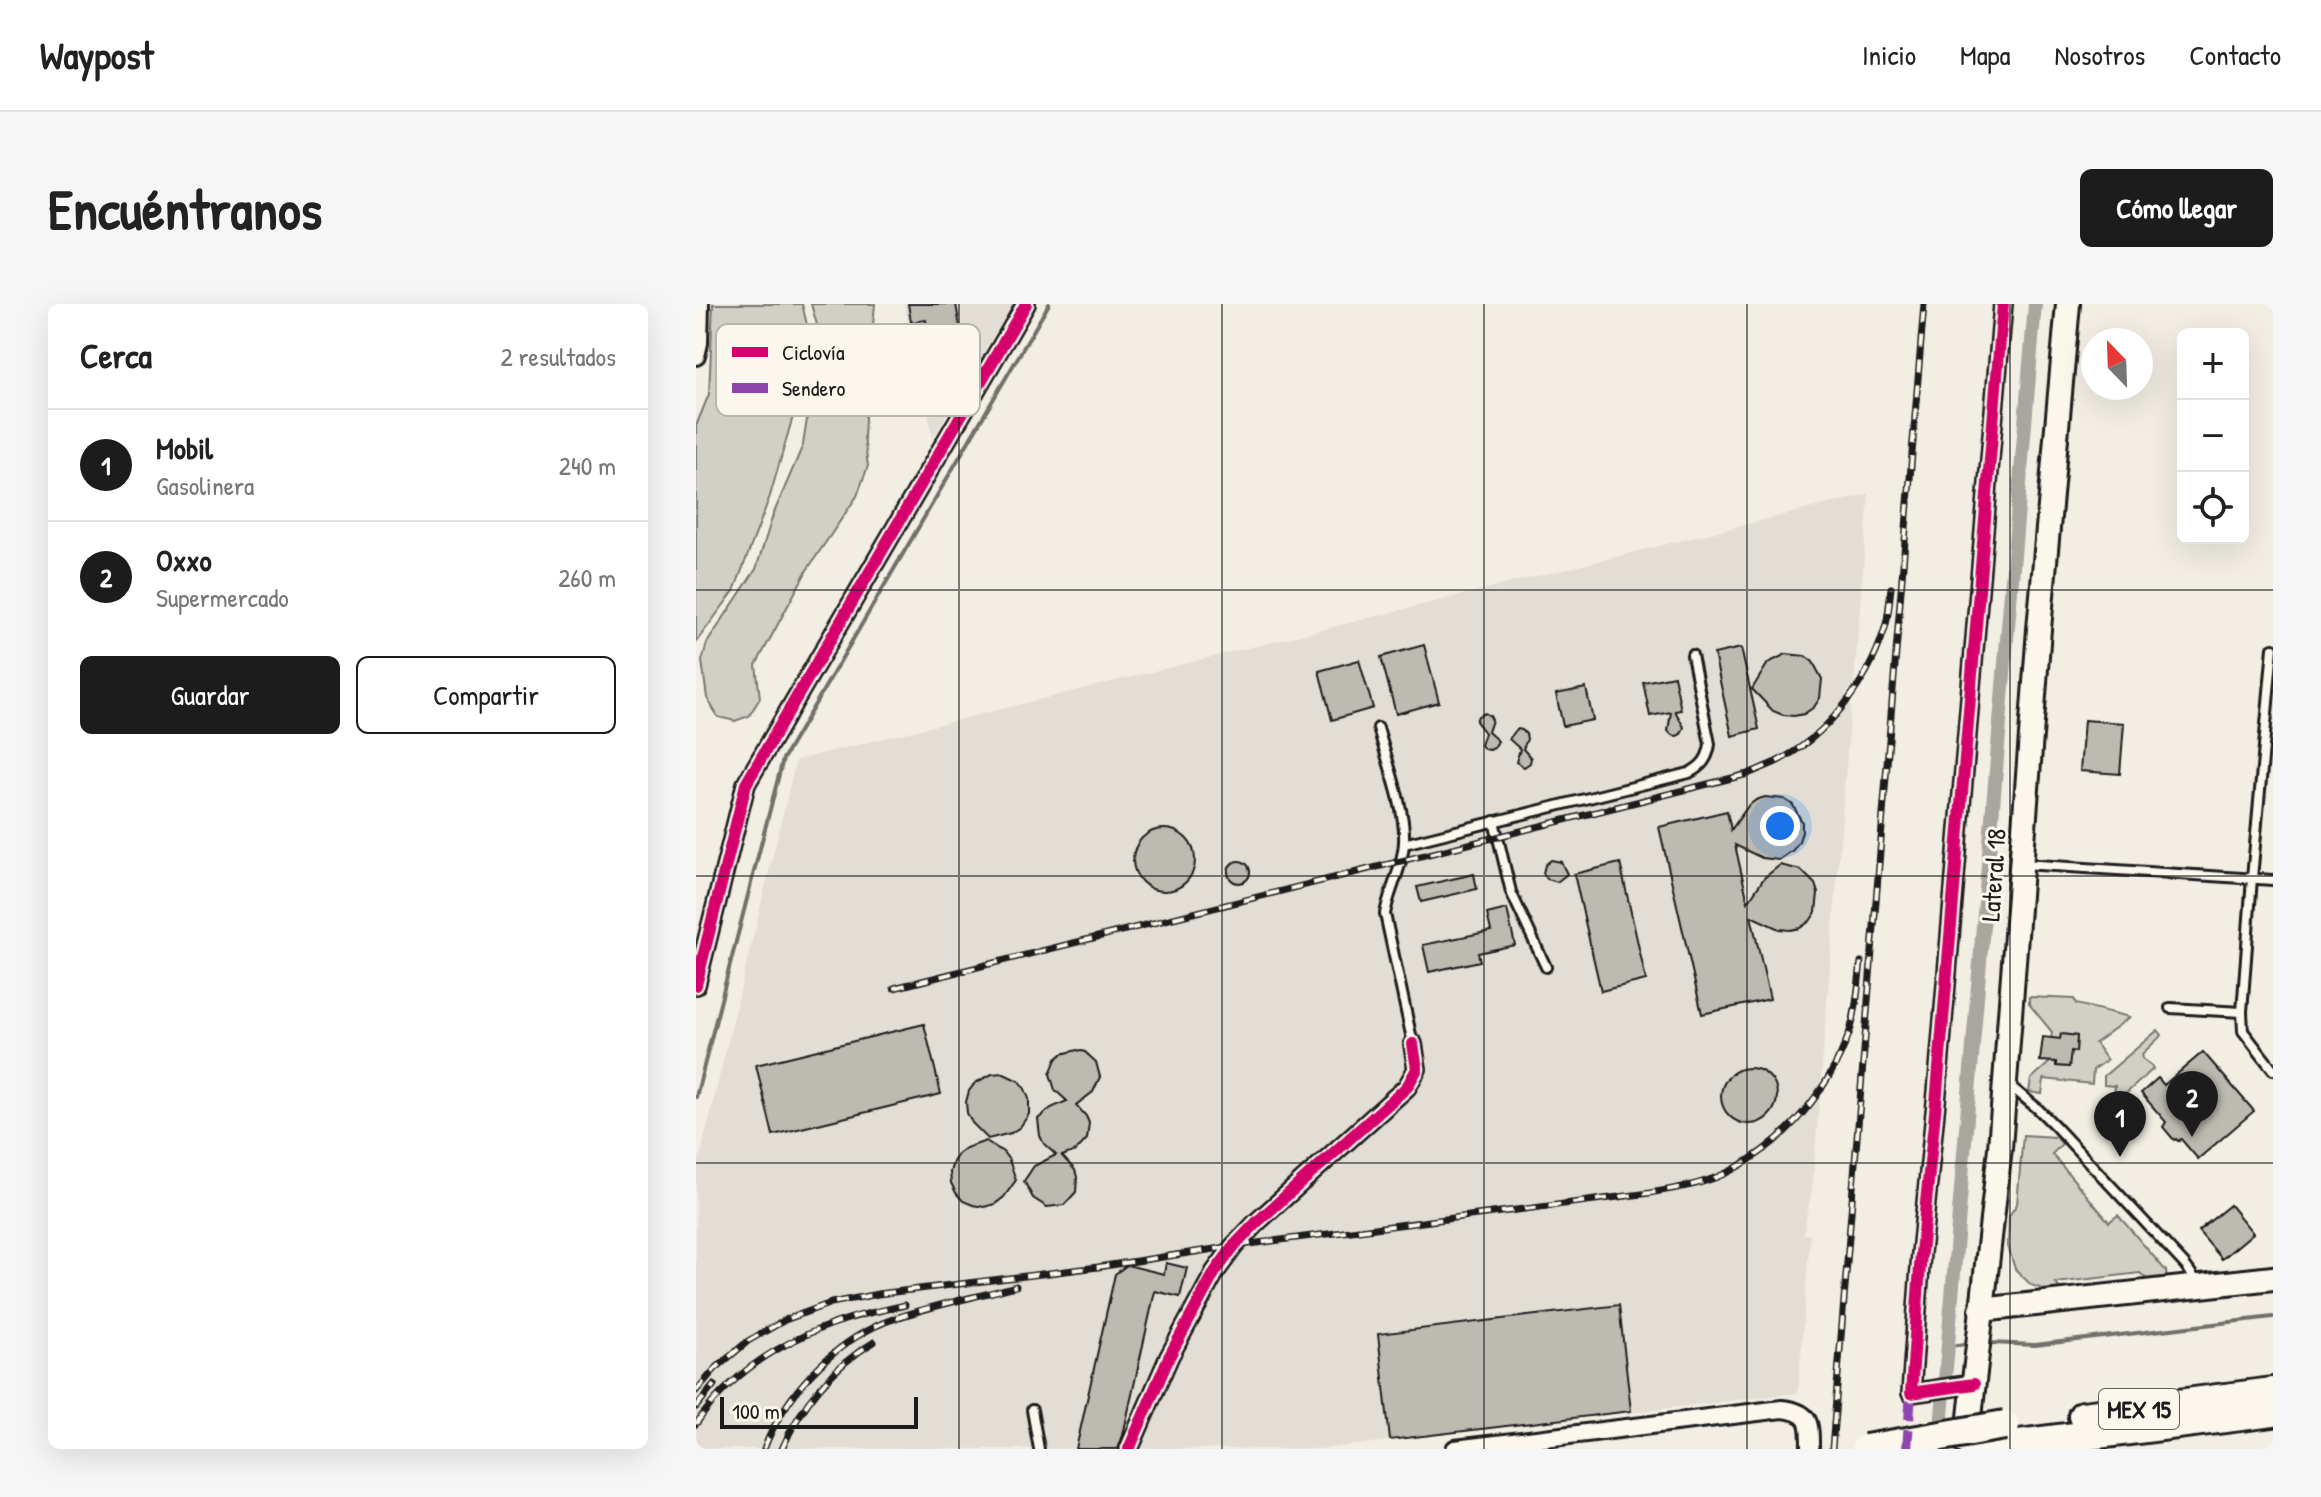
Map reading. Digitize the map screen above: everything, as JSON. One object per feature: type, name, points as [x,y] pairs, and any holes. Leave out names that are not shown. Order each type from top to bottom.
[{"type":"highway","name":"MEX 15","points":[[1996,1440],[2273,1392]]},
{"type":"highway","name":"MEX 15","points":[[1866,1449],[1996,1440],[2273,1412]]},
{"type":"street","points":[[696,356],[700,304]]},
{"type":"street","points":[[980,383],[1026,304]]},
{"type":"street","points":[[1968,1385],[1911,1393],[2003,304]]},
{"type":"street","name":"Lateral 18","points":[[1967,1449],[1968,1385],[1981,1310],[2005,1083],[2039,629],[2068,304]]},
{"type":"street","points":[[696,985],[746,784],[961,416]]},
{"type":"street","points":[[1129,1449],[1169,1357],[1215,1272],[1257,1222],[1407,1087],[1417,1069],[1413,1044]]},
{"type":"street","points":[[1981,1310],[2273,1278]]},
{"type":"street","points":[[1455,1449],[1782,1409],[1796,1410],[1804,1415],[1810,1425],[1810,1449]]},
{"type":"lane","points":[[2273,648],[2242,1012],[2243,1031],[2273,1070]]},
{"type":"lane","points":[[1404,844],[1689,773],[1701,766],[1710,744],[1692,655]]},
{"type":"lane","points":[[1378,728],[1403,822],[1404,844],[1385,914],[1413,1044]]},
{"type":"lane","points":[[1494,821],[1511,892],[1546,967]]},
{"type":"lane","points":[[2021,864],[2273,880]]},
{"type":"lane","points":[[2170,1008],[2242,1012]]},
{"type":"lane","points":[[2005,1083],[2055,1126],[2185,1265],[2200,1287]]},
{"type":"lane","points":[[1032,1410],[1039,1449]]},
{"type":"shaded area","points":[[713,304],[802,304],[807,324],[716,324],[716,416],[793,416],[770,496],[734,591],[696,642],[696,426],[709,394]]},
{"type":"shaded area","points":[[811,304],[875,304],[873,324],[817,324]]},
{"type":"shaded area","points":[[904,304],[1013,304],[980,359],[980,324],[908,324]]},
{"type":"shaded area","points":[[807,416],[865,416],[868,466],[857,496],[807,570],[756,665],[760,698],[749,716],[735,721],[718,717],[707,698],[702,661],[707,643],[756,569],[773,515],[803,445]]},
{"type":"shaded area","points":[[928,416],[946,416],[933,438]]},
{"type":"shaded area","points":[[1869,494],[1854,683],[1845,695],[1851,705],[1812,1190],[1803,1234],[1810,1234],[1798,1393],[1321,1449],[696,1449],[696,1173],[796,760]]},
{"type":"shaded area","points":[[2029,997],[2074,999],[2076,1004],[2130,1017],[2095,1043],[2107,1060],[2093,1070],[2092,1084],[2044,1079],[2042,1094],[2029,1092],[2031,1079],[2050,1062],[2069,1067],[2071,1051],[2076,1051],[2077,1036],[2061,1034],[2060,1039],[2051,1038],[2052,1032],[2029,1004]]},
{"type":"shaded area","points":[[2158,1030],[2162,1035],[2142,1054],[2153,1069],[2121,1098],[2114,1097],[2115,1086],[2104,1085],[2104,1076]]},
{"type":"shaded area","points":[[2023,1135],[2056,1137],[2062,1144],[2052,1154],[2109,1222],[2118,1215],[2166,1271],[2167,1280],[2150,1282],[2140,1273],[2056,1283],[2065,1297],[2031,1285],[2015,1269],[2008,1246],[2009,1216],[2017,1204]]},
{"type":"building","points":[[908,304],[956,304],[959,324],[927,324],[926,320],[911,322]]},
{"type":"building","points":[[1424,645],[1439,702],[1396,714],[1381,657]]},
{"type":"building","points":[[1741,648],[1759,729],[1732,736],[1714,654]]},
{"type":"building","points":[[1786,654],[1805,656],[1813,662],[1822,679],[1820,698],[1804,714],[1783,715],[1773,711],[1752,689],[1768,663]]},
{"type":"building","points":[[1359,660],[1373,708],[1332,720],[1319,671]]},
{"type":"building","points":[[1674,676],[1681,710],[1675,711],[1684,727],[1677,736],[1668,731],[1671,712],[1650,716],[1643,682]]},
{"type":"building","points":[[1586,688],[1593,720],[1563,726],[1556,694]]},
{"type":"building","points":[[1485,713],[1492,720],[1488,732],[1498,741],[1490,750],[1481,745],[1485,733],[1476,721],[1478,716]]},
{"type":"building","points":[[2084,720],[2124,723],[2120,774],[2080,771]]},
{"type":"building","points":[[1517,729],[1526,734],[1523,749],[1531,758],[1524,767],[1516,762],[1520,749],[1509,739]]},
{"type":"building","points":[[1765,797],[1784,799],[1793,805],[1802,822],[1802,832],[1793,850],[1779,860],[1762,858],[1735,845],[1748,902],[1764,878],[1780,865],[1801,870],[1815,884],[1818,893],[1816,912],[1800,928],[1790,930],[1779,929],[1751,916],[1770,999],[1702,1014],[1659,827],[1727,811],[1731,830],[1748,806]]},
{"type":"building","points":[[1158,829],[1170,829],[1186,838],[1193,848],[1193,872],[1186,882],[1170,891],[1158,891],[1138,877],[1133,866],[1133,854],[1147,834]]},
{"type":"building","points":[[1551,860],[1561,862],[1567,874],[1557,882],[1547,879],[1543,873],[1545,865]]},
{"type":"building","points":[[1239,861],[1247,864],[1250,872],[1247,880],[1239,883],[1231,880],[1228,872],[1231,864]]},
{"type":"building","points":[[1620,863],[1646,980],[1601,991],[1574,874]]},
{"type":"building","points":[[1474,874],[1477,889],[1421,902],[1417,887]]},
{"type":"building","points":[[1507,909],[1515,945],[1478,953],[1480,961],[1429,972],[1423,945],[1491,931],[1487,914]]},
{"type":"building","points":[[924,1024],[941,1094],[773,1135],[756,1065]]},
{"type":"building","points":[[2061,1034],[2077,1036],[2076,1052],[2071,1051],[2069,1067],[2040,1061],[2043,1037],[2060,1039]]},
{"type":"building","points":[[1077,1050],[1085,1052],[1096,1062],[1100,1077],[1093,1092],[1076,1105],[1089,1123],[1087,1139],[1076,1151],[1062,1156],[1075,1170],[1076,1192],[1064,1205],[1047,1207],[1033,1198],[1024,1181],[1034,1166],[1056,1155],[1040,1136],[1038,1119],[1051,1108],[1067,1101],[1055,1090],[1050,1074],[1056,1059]]},
{"type":"building","points":[[2203,1052],[2254,1111],[2198,1159],[2181,1139],[2174,1140],[2163,1127],[2166,1122],[2141,1093],[2158,1078],[2164,1085]]},
{"type":"building","points":[[1749,1068],[1769,1076],[1777,1096],[1769,1116],[1749,1124],[1729,1116],[1721,1096],[1729,1076]]},
{"type":"building","points":[[1002,1073],[1019,1081],[1025,1089],[1029,1114],[1020,1127],[1011,1133],[988,1139],[972,1123],[966,1102],[975,1083],[992,1074]]},
{"type":"building","points":[[986,1141],[1003,1152],[1016,1180],[1004,1197],[984,1207],[963,1201],[951,1183],[950,1172],[958,1154]]},
{"type":"building","points":[[2230,1205],[2253,1233],[2222,1259],[2198,1231]]},
{"type":"building","points":[[1166,1263],[1187,1268],[1180,1297],[1155,1291],[1118,1449],[1076,1449],[1115,1274],[1127,1265],[1164,1274]]},
{"type":"building","points":[[1619,1305],[1631,1411],[1390,1440],[1378,1334]]},
{"type":"waterway","points":[[696,1097],[783,759],[1049,304]]},
{"type":"waterway","points":[[1940,1440],[2035,304]]},
{"type":"waterway","points":[[1990,1343],[2035,1345],[2273,1317]]},
{"type":"waterway","points":[[1947,1346],[1967,1344]]},
{"type":"railway","points":[[1832,1449],[1924,304]]},
{"type":"railway","points":[[894,988],[1748,774],[1794,751],[1843,707],[1877,651],[1887,621],[1891,588]]},
{"type":"railway","points":[[696,1391],[715,1369],[748,1341],[785,1320],[831,1303],[1234,1246],[1650,1193],[1712,1179],[1770,1145],[1817,1095],[1849,1034],[1856,1008],[1861,962]]},
{"type":"railway","points":[[764,1449],[797,1391],[846,1344],[901,1316],[1016,1286]]},
{"type":"railway","points":[[696,1424],[726,1388],[781,1347],[845,1320],[905,1305]]},
{"type":"railway","points":[[782,1449],[799,1417],[820,1388],[845,1363],[874,1342]]},
{"type":"railway","points":[[696,1407],[714,1385]]},
{"type":"marked path","points":[[1907,1449],[1911,1393]]},
{"type":"cycle path","points":[[980,383],[1026,304]]},
{"type":"cycle path","points":[[1974,1384],[1911,1393],[2003,304]]},
{"type":"cycle path","points":[[696,985],[746,784],[961,416]]},
{"type":"cycle path","points":[[1129,1449],[1169,1357],[1215,1272],[1257,1222],[1407,1087],[1417,1069],[1413,1044]]},
{"type":"place","name":"Oxxo","points":[[2192,1137]]},
{"type":"place","name":"Mobil","points":[[2120,1157]]}]
